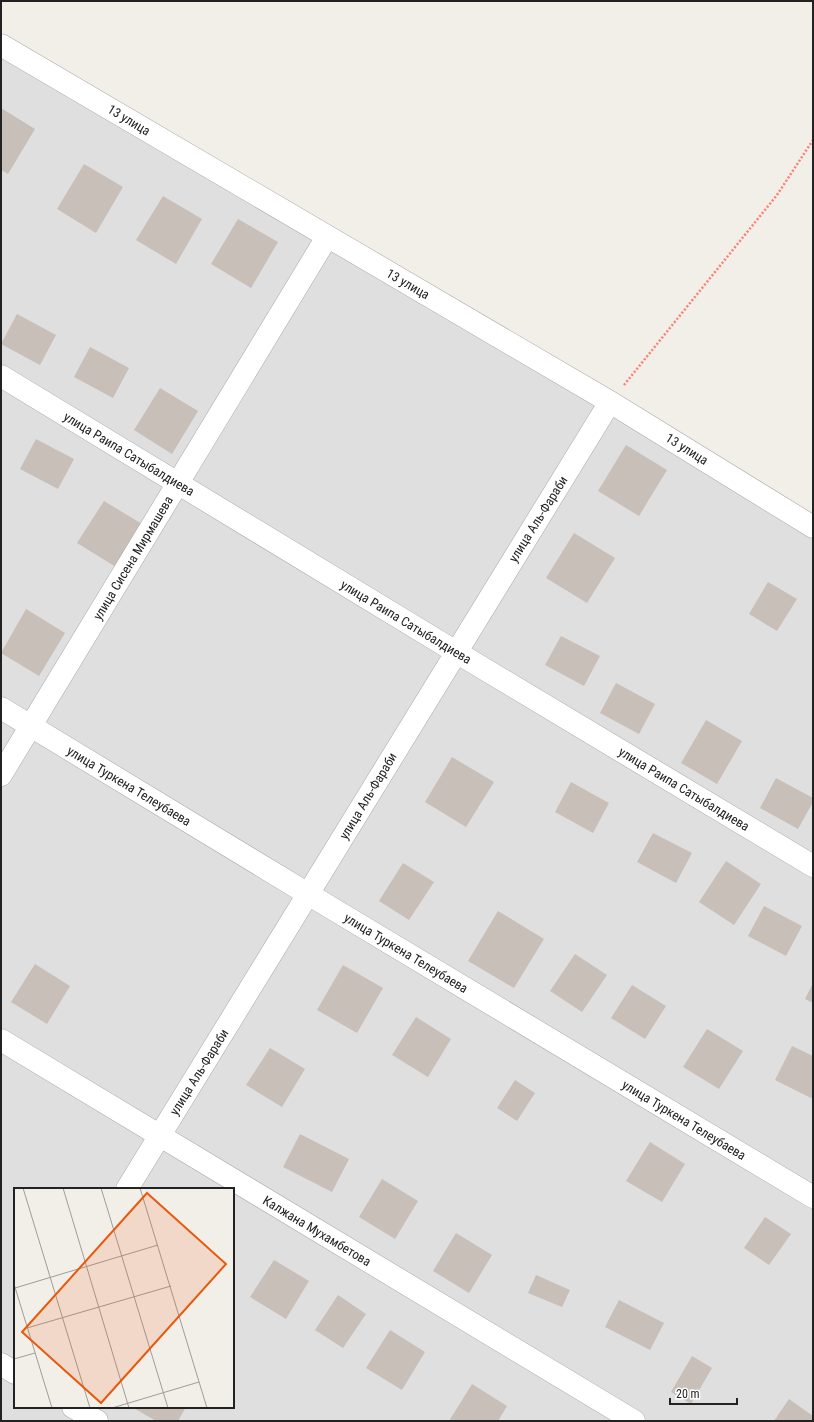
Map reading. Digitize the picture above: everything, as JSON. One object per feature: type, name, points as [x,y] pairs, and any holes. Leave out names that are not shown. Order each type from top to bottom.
[{"type":"street","name":"13 улица","points":[[1,45],[610,402],[813,527]]},
{"type":"street","name":"улица Сисена Мирмашева","points":[[1,775],[328,237]]},
{"type":"street","name":"улица Раипа Сатыбалдиева","points":[[1,376],[456,652],[813,866]]},
{"type":"street","name":"улица Аль-Фараби","points":[[128,1188],[610,402]]},
{"type":"street","name":"улица Туркена Телеубаева","points":[[1,708],[813,1197]]},
{"type":"street","name":"Калжана Мухамбетова","points":[[1,1040],[634,1421]]},
{"type":"street","points":[[1,1364],[14,1371]]},
{"type":"street","points":[[75,1408],[97,1421]]},
{"type":"path","points":[[610,402],[777,194],[813,140]]},
{"type":"shaded area","points":[[1,45],[813,538],[813,1421],[1,1421]]},
{"type":"building","points":[[1,108],[35,129],[8,174],[1,170]]},
{"type":"building","points":[[84,164],[123,187],[96,233],[57,209]]},
{"type":"building","points":[[163,196],[202,219],[176,264],[136,240]]},
{"type":"building","points":[[238,219],[278,242],[251,288],[211,264]]},
{"type":"building","points":[[17,314],[56,335],[40,365],[1,344]]},
{"type":"building","points":[[90,347],[129,368],[113,398],[74,377]]},
{"type":"building","points":[[160,388],[198,411],[172,454],[134,430]]},
{"type":"building","points":[[36,439],[74,459],[58,489],[20,469]]},
{"type":"building","points":[[626,445],[667,470],[639,516],[598,491]]},
{"type":"building","points":[[104,501],[142,524],[116,567],[77,543]]},
{"type":"building","points":[[574,533],[615,558],[587,603],[546,578]]},
{"type":"building","points":[[768,582],[797,599],[777,631],[749,614]]},
{"type":"building","points":[[26,609],[65,633],[39,676],[1,653]]},
{"type":"building","points":[[561,636],[600,656],[584,686],[545,665]]},
{"type":"building","points":[[616,683],[655,704],[639,734],[600,713]]},
{"type":"building","points":[[706,720],[742,741],[717,784],[681,763]]},
{"type":"building","points":[[452,757],[494,782],[466,827],[425,802]]},
{"type":"building","points":[[776,778],[813,798],[813,802],[798,829],[760,808]]},
{"type":"building","points":[[571,782],[609,803],[593,833],[555,812]]},
{"type":"building","points":[[653,833],[692,853],[676,883],[637,862]]},
{"type":"building","points":[[726,861],[761,884],[734,925],[699,902]]},
{"type":"building","points":[[403,863],[434,882],[409,920],[379,901]]},
{"type":"building","points":[[764,906],[802,926],[786,956],[748,936]]},
{"type":"building","points":[[498,911],[544,939],[514,988],[468,961]]},
{"type":"building","points":[[575,954],[607,975],[582,1012],[550,991]]},
{"type":"building","points":[[35,964],[70,986],[47,1024],[11,1002]]},
{"type":"building","points":[[343,965],[383,988],[357,1033],[317,1010]]},
{"type":"building","points":[[813,983],[813,1003],[805,999]]},
{"type":"building","points":[[632,985],[666,1006],[645,1039],[611,1018]]},
{"type":"building","points":[[416,1017],[451,1039],[428,1077],[392,1055]]},
{"type":"building","points":[[707,1029],[743,1051],[719,1089],[683,1067]]},
{"type":"building","points":[[792,1046],[813,1056],[813,1099],[775,1080]]},
{"type":"building","points":[[270,1048],[305,1069],[282,1107],[246,1085]]},
{"type":"building","points":[[515,1080],[535,1093],[517,1121],[497,1108]]},
{"type":"building","points":[[300,1134],[349,1159],[332,1192],[283,1167]]},
{"type":"building","points":[[650,1142],[685,1164],[662,1202],[626,1181]]},
{"type":"building","points":[[382,1179],[418,1201],[395,1239],[359,1217]]},
{"type":"building","points":[[765,1217],[791,1234],[769,1265],[744,1248]]},
{"type":"building","points":[[456,1233],[492,1255],[469,1293],[433,1271]]},
{"type":"building","points":[[274,1260],[309,1281],[286,1319],[250,1297]]},
{"type":"building","points":[[536,1275],[570,1290],[562,1307],[528,1293]]},
{"type":"building","points":[[338,1295],[366,1314],[343,1348],[315,1330]]},
{"type":"building","points":[[619,1300],[664,1323],[650,1350],[605,1327]]},
{"type":"building","points":[[390,1330],[425,1352],[402,1390],[366,1368]]},
{"type":"building","points":[[692,1356],[712,1368],[691,1404],[671,1392]]},
{"type":"building","points":[[472,1384],[507,1406],[498,1421],[449,1421]]},
{"type":"building","points":[[789,1399],[813,1416],[813,1421],[774,1421]]},
{"type":"building","points":[[134,1408],[185,1408],[178,1421],[156,1421]]}]
